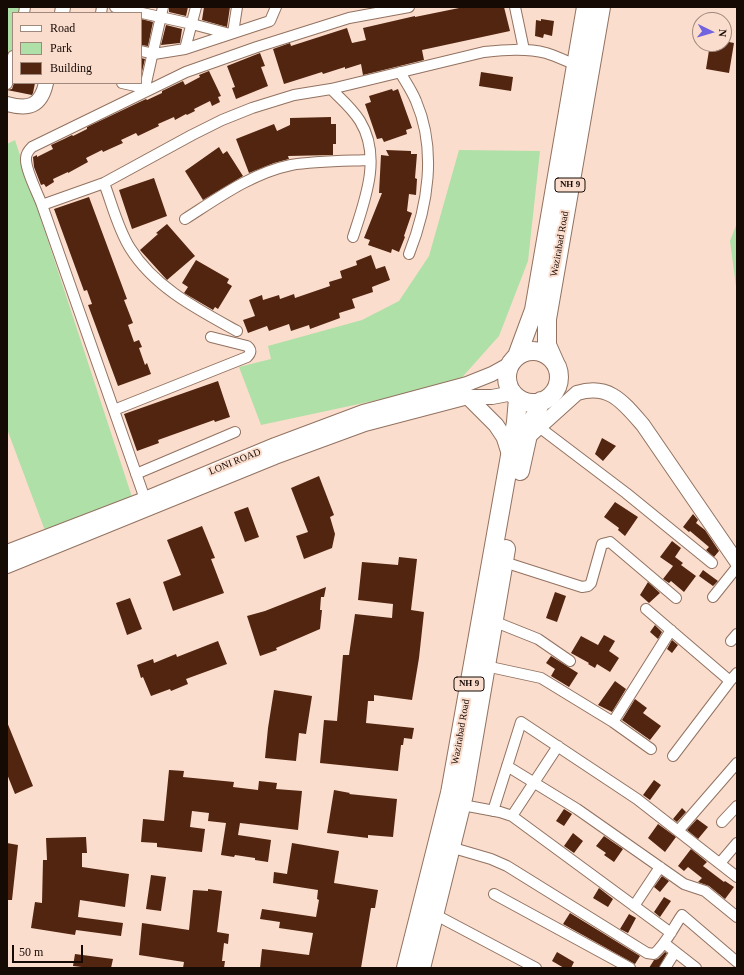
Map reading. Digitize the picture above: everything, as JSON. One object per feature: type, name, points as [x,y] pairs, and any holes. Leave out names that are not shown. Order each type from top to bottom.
[{"type":"highway","name":"Wazirabad Road","points":[[514,360],[534,310],[586,7]]},
{"type":"highway","name":"Wazirabad Road","points":[[555,363],[547,345],[547,320],[601,7]]},
{"type":"highway","points":[[527,351],[538,351],[548,355],[558,368],[559,376],[558,384],[550,396],[541,401],[533,402],[525,401],[515,395],[507,381],[507,374],[514,360],[527,351]]},
{"type":"highway","name":"Wazirabad Road","points":[[421,968],[450,847],[454,803],[479,665],[516,422],[515,395]]},
{"type":"highway","name":"Wazirabad Road","points":[[479,665],[493,621],[504,562],[533,433],[529,430],[541,401]]},
{"type":"highway","name":"Wazirabad Road","points":[[406,968],[454,803]]},
{"type":"main road","points":[[463,394],[496,424],[504,437],[510,456]]},
{"type":"street","points":[[115,7],[132,12],[162,12],[192,24],[231,33]]},
{"type":"street","points":[[185,48],[196,7]]},
{"type":"street","points":[[231,33],[237,7]]},
{"type":"street","points":[[142,51],[154,54],[185,48],[270,21],[276,7]]},
{"type":"street","points":[[145,499],[27,166],[26,158],[28,151],[32,147],[186,72],[257,47],[349,18],[409,7]]},
{"type":"street","points":[[515,7],[524,50]]},
{"type":"street","points":[[128,84],[140,86],[145,85],[154,54],[162,12]]},
{"type":"street","points":[[42,205],[104,183],[222,120],[278,99],[484,52],[501,50],[524,50],[546,53],[576,65]]},
{"type":"street","points":[[7,84],[11,58]]},
{"type":"street","points":[[400,72],[416,101],[425,127],[427,141],[428,178],[426,198],[418,230],[409,254]]},
{"type":"street","points":[[7,104],[21,107],[32,106],[39,101],[44,92],[46,84]]},
{"type":"street","points":[[331,88],[352,109],[362,125],[369,146],[370,160],[367,192],[353,237]]},
{"type":"street","points":[[185,219],[245,182],[268,172],[292,165],[370,160]]},
{"type":"street","points":[[104,183],[126,241],[140,262],[172,293],[237,331]]},
{"type":"street","points":[[114,410],[250,355],[250,348],[247,346],[211,337]]},
{"type":"street","points":[[463,394],[514,360]]},
{"type":"street","points":[[712,563],[626,493],[533,433],[577,393],[588,390],[598,390],[615,397],[630,410],[643,425],[737,562]]},
{"type":"street","points":[[463,394],[492,397],[515,395]]},
{"type":"street","name":"LONI ROAD","points":[[7,566],[149,508],[288,447],[363,412],[463,394]]},
{"type":"street","name":"LONI ROAD","points":[[7,552],[145,499],[288,447],[463,394]]},
{"type":"street","points":[[136,474],[235,432]]},
{"type":"street","points":[[504,562],[582,587],[588,586],[591,583],[602,544],[610,542],[676,598]]},
{"type":"street","points":[[713,597],[737,567]]},
{"type":"street","points":[[646,609],[733,677],[673,756]]},
{"type":"street","points":[[493,621],[538,639],[570,661]]},
{"type":"street","points":[[613,722],[671,630]]},
{"type":"street","points":[[479,665],[541,678],[613,722],[651,749]]},
{"type":"street","points":[[493,811],[521,722],[637,799],[737,877]]},
{"type":"street","points":[[512,816],[558,746]]},
{"type":"street","points":[[678,831],[737,763]]},
{"type":"street","points":[[507,766],[577,809],[684,884],[705,891],[737,917]]},
{"type":"street","points":[[454,803],[512,816],[671,933]]},
{"type":"street","points":[[722,822],[737,806]]},
{"type":"street","points":[[720,863],[737,843]]},
{"type":"street","points":[[450,847],[491,859],[507,866],[647,953],[654,954],[664,943],[682,915],[737,962]]},
{"type":"street","points":[[634,906],[660,867]]},
{"type":"street","points":[[494,894],[630,968]]},
{"type":"street","points":[[434,914],[536,968]]},
{"type":"street","points":[[664,943],[696,968]]},
{"type":"street","points":[[665,968],[675,952]]},
{"type":"green space","points":[[7,7],[22,7],[21,12],[12,12],[12,52],[11,57],[7,57]]},
{"type":"green space","points":[[15,140],[132,497],[47,536],[7,429],[7,144]]},
{"type":"green space","points":[[459,150],[540,151],[528,261],[499,336],[457,383],[261,425],[239,367],[271,359],[268,346],[362,320],[399,301],[429,256]]},
{"type":"green space","points":[[737,223],[737,294],[730,241]]},
{"type":"building","points":[[169,7],[188,7],[186,16],[169,12]]},
{"type":"building","points":[[204,7],[230,7],[227,27],[202,20]]},
{"type":"building","points":[[464,7],[504,7],[510,31],[422,50],[424,60],[363,75],[361,64],[323,74],[322,72],[284,84],[273,49],[290,43],[291,46],[347,28],[352,43],[366,40],[363,28]]},
{"type":"building","points":[[142,19],[153,22],[148,46],[142,45]]},
{"type":"building","points":[[541,19],[554,21],[552,36],[544,34],[543,38],[535,36],[536,20],[541,21]]},
{"type":"building","points":[[166,25],[182,29],[180,43],[161,45]]},
{"type":"building","points":[[732,43],[734,43],[729,73],[706,69],[709,52],[732,52]]},
{"type":"building","points":[[260,53],[265,66],[261,67],[268,86],[236,99],[232,88],[235,87],[227,66]]},
{"type":"building","points":[[142,58],[145,59],[142,72]]},
{"type":"building","points":[[209,71],[221,96],[218,97],[220,102],[212,106],[210,101],[194,109],[195,111],[187,115],[186,114],[175,120],[174,117],[158,124],[159,126],[138,136],[136,133],[121,140],[123,143],[103,152],[102,150],[86,158],[88,162],[53,179],[54,182],[46,187],[44,184],[41,185],[34,167],[33,157],[37,155],[37,157],[53,149],[51,145],[87,129],[87,127],[162,93],[162,91],[183,81],[185,85],[200,77],[199,75]]},
{"type":"building","points":[[481,72],[513,77],[511,91],[479,86]]},
{"type":"building","points":[[14,84],[35,84],[32,95],[7,90],[12,89]]},
{"type":"building","points":[[392,89],[393,91],[398,89],[412,128],[406,130],[407,134],[384,142],[382,138],[377,139],[365,104],[371,102],[369,96]]},
{"type":"building","points":[[331,117],[331,124],[336,124],[336,144],[333,144],[333,155],[288,156],[289,159],[249,173],[236,139],[274,124],[277,131],[290,125],[290,118]]},
{"type":"building","points":[[219,147],[223,154],[227,151],[243,176],[203,200],[185,171]]},
{"type":"building","points":[[386,150],[411,151],[411,154],[417,154],[415,178],[417,179],[416,195],[409,194],[407,211],[412,213],[399,252],[392,249],[391,253],[368,245],[370,240],[364,238],[382,193],[379,193],[381,155],[389,156]]},
{"type":"building","points":[[154,178],[167,216],[132,229],[119,190]]},
{"type":"building","points":[[89,197],[127,299],[124,300],[133,323],[128,325],[134,342],[139,340],[142,347],[139,348],[145,365],[147,363],[151,374],[118,386],[88,305],[92,304],[87,290],[84,291],[54,209]]},
{"type":"building","points":[[167,224],[195,256],[167,280],[140,250]]},
{"type":"building","points":[[371,255],[376,269],[385,266],[390,280],[372,287],[373,292],[352,299],[355,308],[339,313],[340,318],[310,329],[309,325],[291,331],[289,324],[269,331],[267,326],[248,333],[243,320],[255,316],[249,300],[262,295],[263,300],[279,295],[280,299],[294,294],[295,298],[330,286],[329,282],[342,278],[340,271],[357,265],[356,261]]},
{"type":"building","points":[[196,260],[229,279],[227,283],[232,286],[218,309],[215,307],[213,310],[184,293],[188,287],[182,283]]},
{"type":"building","points":[[218,381],[230,417],[215,422],[214,420],[158,440],[159,443],[137,451],[124,414]]},
{"type":"building","points":[[602,438],[616,446],[603,461],[595,454]]},
{"type":"building","points":[[319,476],[334,515],[330,517],[335,534],[332,548],[304,559],[296,536],[308,532],[291,488]]},
{"type":"building","points":[[615,502],[638,517],[625,536],[618,530],[619,528],[604,517]]},
{"type":"building","points":[[248,507],[259,537],[245,542],[234,512]]},
{"type":"building","points":[[693,514],[698,520],[696,523],[705,530],[719,551],[714,557],[706,550],[709,547],[683,527]]},
{"type":"building","points":[[202,526],[215,558],[211,559],[224,593],[173,611],[163,582],[181,575],[167,540]]},
{"type":"building","points":[[672,541],[681,548],[675,557],[683,563],[681,565],[696,576],[684,592],[671,581],[669,583],[663,579],[673,566],[660,557]]},
{"type":"building","points":[[399,557],[417,559],[411,610],[424,612],[419,658],[412,700],[374,695],[374,701],[368,701],[366,723],[414,728],[412,739],[404,738],[403,745],[401,745],[398,771],[320,763],[324,720],[337,721],[343,655],[349,655],[355,614],[392,618],[393,604],[358,600],[362,562],[398,565]]},
{"type":"building","points":[[703,570],[718,581],[713,586],[699,576]]},
{"type":"building","points":[[648,582],[660,593],[649,603],[640,595]]},
{"type":"building","points":[[326,587],[324,597],[321,597],[320,610],[322,610],[320,629],[276,648],[277,650],[260,656],[247,616],[265,611]]},
{"type":"building","points":[[555,592],[566,596],[557,622],[546,618]]},
{"type":"building","points":[[130,598],[142,629],[127,635],[116,603]]},
{"type":"building","points":[[655,625],[662,632],[658,639],[650,632]]},
{"type":"building","points":[[604,635],[615,641],[609,651],[619,658],[610,672],[597,664],[595,668],[571,653],[581,636],[598,645]]},
{"type":"building","points":[[672,640],[678,645],[672,653],[667,649]]},
{"type":"building","points":[[218,641],[227,664],[186,679],[188,684],[171,691],[170,689],[151,696],[143,677],[141,678],[137,665],[153,659],[154,663],[176,654],[177,657]]},
{"type":"building","points":[[551,656],[578,673],[569,687],[551,676],[555,669],[546,663]]},
{"type":"building","points":[[615,681],[626,689],[612,712],[598,705]]},
{"type":"building","points":[[274,690],[312,696],[306,734],[299,733],[296,761],[265,758]]},
{"type":"building","points":[[635,699],[647,708],[643,713],[661,726],[650,740],[622,720]]},
{"type":"building","points":[[7,722],[33,786],[15,794],[7,774]]},
{"type":"building","points":[[169,770],[184,771],[183,777],[234,782],[233,787],[258,790],[259,781],[277,783],[276,789],[302,791],[298,830],[240,823],[238,835],[271,840],[268,862],[255,860],[255,858],[235,855],[234,857],[221,855],[226,823],[208,821],[209,813],[192,811],[190,827],[205,829],[202,852],[157,847],[157,843],[141,842],[143,819],[164,821]]},
{"type":"building","points":[[654,780],[661,785],[650,800],[643,795]]},
{"type":"building","points":[[334,790],[350,793],[349,794],[397,799],[393,837],[368,835],[368,838],[327,833]]},
{"type":"building","points":[[682,808],[686,812],[677,822],[673,819]]},
{"type":"building","points":[[564,809],[572,814],[564,826],[556,821]]},
{"type":"building","points":[[697,819],[708,827],[698,839],[687,830]]},
{"type":"building","points":[[658,824],[676,837],[665,852],[648,838]]},
{"type":"building","points":[[573,833],[583,841],[574,853],[564,846]]},
{"type":"building","points":[[604,836],[623,849],[614,862],[604,855],[606,853],[596,846]]},
{"type":"building","points":[[86,837],[87,853],[82,853],[82,867],[129,874],[125,907],[80,900],[78,917],[123,923],[121,936],[76,930],[75,935],[31,928],[35,902],[42,903],[43,860],[47,860],[46,838]]},
{"type":"building","points":[[7,843],[18,845],[12,900],[7,900]]},
{"type":"building","points":[[292,843],[339,851],[334,883],[378,890],[375,908],[371,908],[361,968],[260,968],[262,949],[309,955],[313,933],[279,928],[280,922],[260,919],[262,909],[316,917],[319,900],[317,899],[318,890],[273,883],[274,872],[287,874]]},
{"type":"building","points":[[691,849],[707,862],[703,866],[724,882],[725,881],[734,887],[725,899],[709,886],[698,882],[702,878],[688,867],[684,871],[678,866]]},
{"type":"building","points":[[151,875],[166,877],[161,911],[146,909]]},
{"type":"building","points":[[662,876],[669,881],[660,892],[654,887]]},
{"type":"building","points":[[599,888],[613,899],[608,907],[593,898]]},
{"type":"building","points":[[208,889],[222,891],[217,932],[229,934],[228,944],[224,943],[222,961],[225,961],[224,968],[183,968],[184,962],[139,955],[142,923],[189,930],[193,890],[208,891]]},
{"type":"building","points":[[664,897],[671,901],[660,917],[654,912]]},
{"type":"building","points":[[570,913],[640,956],[635,964],[563,924]]},
{"type":"building","points":[[629,914],[636,918],[628,933],[620,929]]},
{"type":"building","points":[[557,952],[574,962],[571,968],[564,968],[552,961]]},
{"type":"building","points":[[665,952],[667,953],[659,968],[649,968],[654,960],[658,959]]},
{"type":"building","points":[[75,954],[113,959],[111,968],[73,966]]}]
